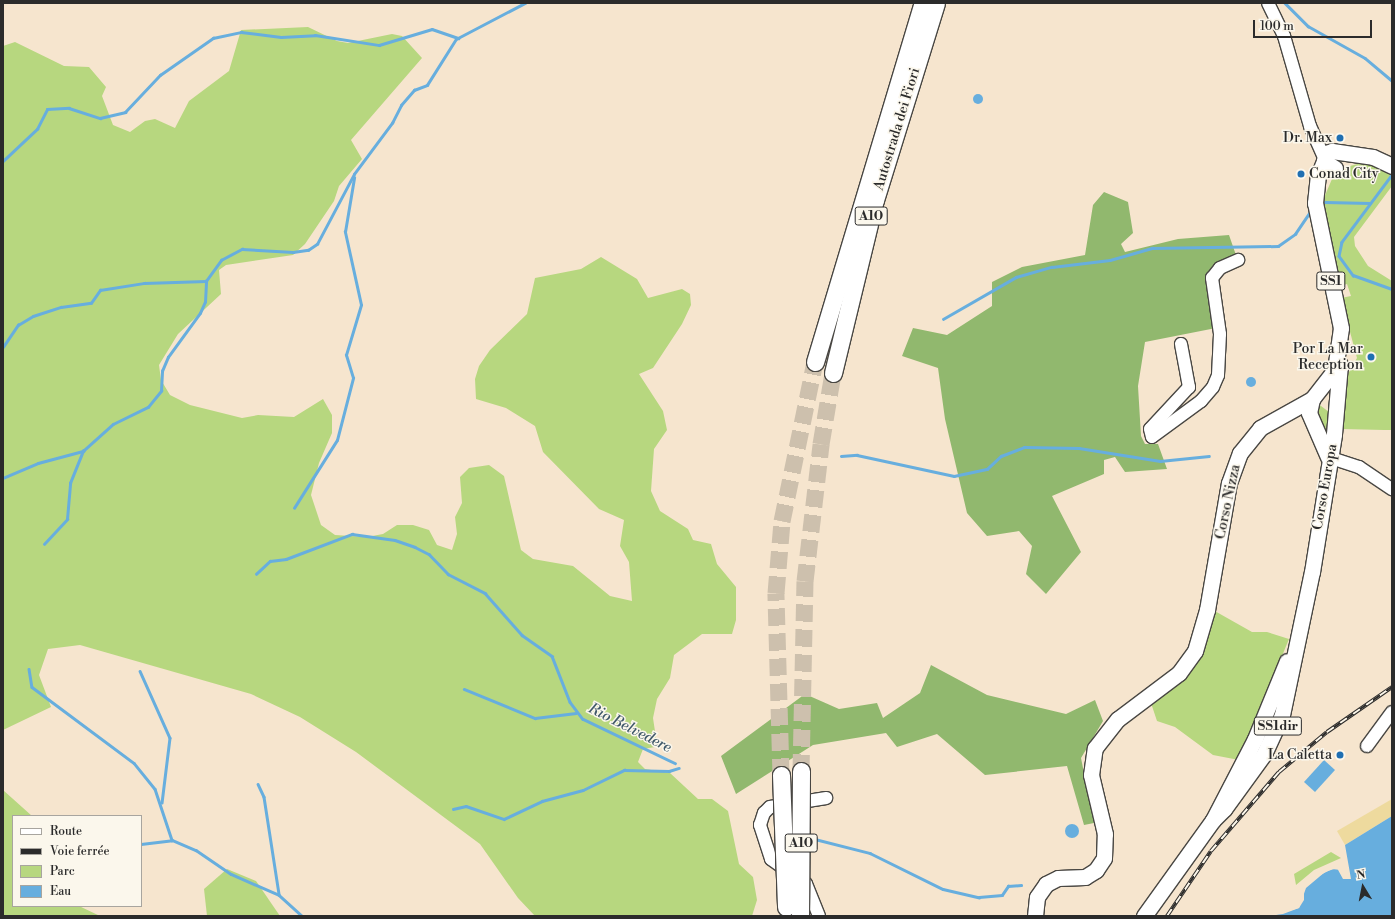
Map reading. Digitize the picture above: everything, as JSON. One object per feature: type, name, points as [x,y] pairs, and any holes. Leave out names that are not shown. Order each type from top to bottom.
[{"type":"highway","name":"Autostrada dei Fiori","points":[[833,373],[875,200],[912,60],[923,3]]},
{"type":"highway","name":"Autostrada dei Fiori","points":[[815,362],[912,60],[936,3]]},
{"type":"highway","name":"A10","points":[[790,913],[800,771]]},
{"type":"highway","name":"A10","points":[[782,775],[790,913]]},
{"type":"main road","points":[[1329,157],[1362,154],[1389,164]]},
{"type":"main road","name":"SS1","points":[[1276,418],[1312,399],[1334,375],[1339,360],[1341,328],[1321,247],[1317,189],[1329,157]]},
{"type":"main road","name":"Corso Europa","points":[[1213,820],[1224,809],[1268,746],[1282,715],[1304,613],[1331,461],[1339,360]]},
{"type":"main road","points":[[1331,461],[1308,409],[1312,399],[1328,404],[1335,418]]},
{"type":"main road","points":[[1276,418],[1300,419],[1315,427]]},
{"type":"main road","name":"Corso Nizza","points":[[1035,916],[1037,897],[1046,884],[1058,878],[1085,877],[1102,862],[1106,838],[1091,771],[1095,748],[1128,710],[1188,663],[1204,626],[1236,462],[1256,432],[1276,418]]},
{"type":"main road","name":"Corso Europa","points":[[1144,916],[1213,820],[1255,739],[1304,613]]},
{"type":"main road","points":[[1255,739],[1259,747],[1268,746]]},
{"type":"street","points":[[1261,3],[1276,34],[1284,36]]},
{"type":"street","points":[[1268,3],[1284,36],[1329,157]]},
{"type":"street","points":[[1181,344],[1189,387],[1150,429],[1152,437],[1201,401],[1213,387],[1218,375],[1220,334],[1212,278],[1224,265],[1238,260]]},
{"type":"street","points":[[1331,461],[1359,467],[1392,489]]},
{"type":"street","points":[[1367,746],[1392,712]]},
{"type":"street","points":[[818,916],[806,884],[772,859],[760,825],[764,813],[770,807],[826,798]]},
{"type":"green space","points":[[308,27],[337,41],[348,43],[392,34],[402,36],[422,58],[351,140],[362,159],[339,186],[334,201],[305,244],[293,255],[226,265],[219,270],[221,294],[178,334],[159,365],[161,380],[170,395],[190,405],[242,418],[258,415],[294,417],[323,399],[332,415],[332,433],[319,463],[311,495],[321,525],[335,535],[367,537],[383,534],[397,525],[413,525],[429,530],[437,545],[452,550],[457,534],[455,517],[462,503],[460,477],[469,468],[489,465],[504,476],[521,550],[533,559],[573,566],[610,596],[632,601],[629,562],[620,546],[624,520],[599,509],[543,452],[535,426],[506,408],[476,399],[475,379],[479,366],[490,350],[527,314],[535,278],[581,269],[601,257],[637,279],[648,298],[682,289],[690,294],[691,305],[682,324],[653,368],[639,374],[663,411],[667,430],[654,449],[651,491],[660,511],[688,529],[693,540],[711,544],[717,564],[736,587],[736,620],[732,634],[702,634],[674,655],[670,678],[657,699],[653,718],[656,738],[661,746],[643,749],[638,762],[645,769],[670,773],[698,799],[712,799],[728,811],[739,864],[753,877],[757,900],[752,916],[535,916],[518,898],[480,844],[356,752],[300,717],[251,694],[80,645],[48,649],[39,675],[51,707],[3,730],[3,46],[15,42],[64,66],[89,67],[106,87],[102,96],[113,125],[130,132],[145,121],[155,119],[175,128],[189,101],[229,71],[241,30]]},
{"type":"green space","points":[[1369,161],[1392,174],[1392,186],[1354,237],[1355,246],[1368,266],[1392,281],[1392,430],[1342,429],[1348,374],[1357,358],[1341,298],[1351,296],[1347,284],[1341,286],[1337,282],[1323,200],[1332,179],[1350,166]]},
{"type":"green space","points":[[1104,192],[1128,202],[1133,233],[1121,244],[1125,252],[1178,239],[1229,235],[1237,258],[1216,272],[1216,328],[1145,342],[1138,386],[1141,436],[1145,444],[1158,444],[1167,469],[1125,472],[1115,457],[1104,460],[1104,474],[1052,496],[1081,552],[1046,594],[1026,574],[1032,546],[1019,531],[987,536],[967,513],[945,419],[938,368],[902,356],[913,328],[947,335],[992,306],[992,282],[1022,267],[1085,255],[1093,205]]},
{"type":"green space","points":[[1317,403],[1329,412],[1327,438],[1314,405]]},
{"type":"green space","points":[[1213,610],[1252,632],[1267,632],[1289,639],[1239,760],[1213,755],[1175,727],[1157,721],[1151,703],[1191,671],[1201,652]]},
{"type":"green space","points":[[931,665],[987,695],[1066,714],[1095,700],[1103,721],[1081,758],[1094,823],[1084,825],[1067,766],[985,775],[937,734],[897,747],[886,733],[813,745],[736,794],[721,756],[805,694],[839,709],[877,703],[883,718],[920,693]]},
{"type":"green space","points":[[3,790],[31,815],[12,815],[12,907],[81,907],[100,916],[3,916]]},
{"type":"green space","points":[[1331,852],[1341,858],[1314,870],[1296,885],[1294,874]]},
{"type":"green space","points":[[227,869],[256,881],[280,916],[207,916],[204,889]]},
{"type":"sand","points":[[1392,799],[1392,816],[1345,845],[1337,831]]},
{"type":"water","points":[[978,94],[983,99],[978,104],[973,99]]},
{"type":"water","points":[[1249,377],[1253,377],[1255,378],[1255,386],[1249,387],[1246,384],[1246,380]]},
{"type":"water","points":[[1324,760],[1335,770],[1315,792],[1304,782]]},
{"type":"water","points":[[1392,816],[1392,916],[1271,916],[1299,908],[1306,888],[1325,872],[1337,868],[1343,879],[1351,879],[1345,845]]},
{"type":"water","points":[[1072,824],[1077,826],[1079,831],[1077,836],[1072,838],[1067,836],[1065,831],[1067,826]]},
{"type":"pier","points":[[1337,866],[1341,870],[1332,869],[1311,880],[1319,873]]},
{"type":"pier","points":[[1304,887],[1304,900],[1299,908],[1283,914],[1269,916],[1298,906]]},
{"type":"waterway","points":[[3,478],[38,463],[83,451],[113,424],[148,407],[161,391],[162,371],[168,357],[200,313],[205,302],[206,281],[221,260],[242,249],[293,252],[308,250],[317,244],[354,174],[392,123],[401,105],[414,90],[427,85],[456,39],[525,3]]},
{"type":"waterway","points":[[1285,3],[1308,26],[1365,58],[1392,81]]},
{"type":"waterway","points":[[3,161],[37,129],[47,109],[69,108],[100,118],[125,112],[160,75],[213,38],[241,32],[281,37],[315,35],[379,45],[432,29],[458,38]]},
{"type":"waterway","points":[[1392,175],[1342,242],[1339,256],[1353,275],[1392,289]]},
{"type":"waterway","points":[[294,508],[337,440],[353,378],[346,355],[361,305],[345,232],[354,178]]},
{"type":"waterway","points":[[1325,202],[1370,203]]},
{"type":"waterway","points":[[943,319],[1016,277],[1052,267],[1110,260],[1152,248],[1278,246],[1295,234],[1310,212]]},
{"type":"waterway","points":[[3,347],[18,325],[33,316],[61,307],[91,303],[100,290],[144,283],[206,281]]},
{"type":"waterway","points":[[841,456],[857,455],[954,476],[987,469],[1001,456],[1024,447],[1079,448],[1160,461],[1209,456]]},
{"type":"waterway","points":[[44,544],[67,519],[70,483],[83,451]]},
{"type":"waterway","name":"Rio Belvedere","points":[[256,574],[270,561],[286,559],[352,534],[395,540],[415,547],[429,554],[448,574],[485,593],[522,635],[552,656],[570,702],[583,719],[675,763]]},
{"type":"waterway","points":[[29,669],[32,687],[134,763],[155,789],[172,840],[196,850],[231,874],[279,895],[302,916]]},
{"type":"waterway","points":[[140,671],[170,738],[162,803]]},
{"type":"waterway","points":[[464,689],[535,718],[576,713]]},
{"type":"waterway","points":[[453,809],[466,806],[504,819],[542,801],[583,790],[624,770],[669,771],[679,768]]},
{"type":"waterway","points":[[258,784],[264,797],[279,894]]},
{"type":"waterway","name":"Rio Belvedere","points":[[807,837],[870,853],[943,889],[979,897],[1002,895],[1008,886],[1021,885]]},
{"type":"waterway","points":[[142,844],[172,840]]},
{"type":"tunnel","points":[[781,775],[776,593],[782,521],[815,362]]},
{"type":"tunnel","points":[[801,771],[805,581],[821,444],[833,373]]},
{"type":"railway","points":[[1167,916],[1211,851],[1279,772],[1327,732],[1392,687]]},
{"type":"place","name":"Dr. Max","points":[[1340,138]]},
{"type":"place","name":"Conad City","points":[[1301,174]]},
{"type":"place","name":"Por La Mar Reception","points":[[1371,357]]},
{"type":"place","name":"La Caletta","points":[[1340,755]]}]
